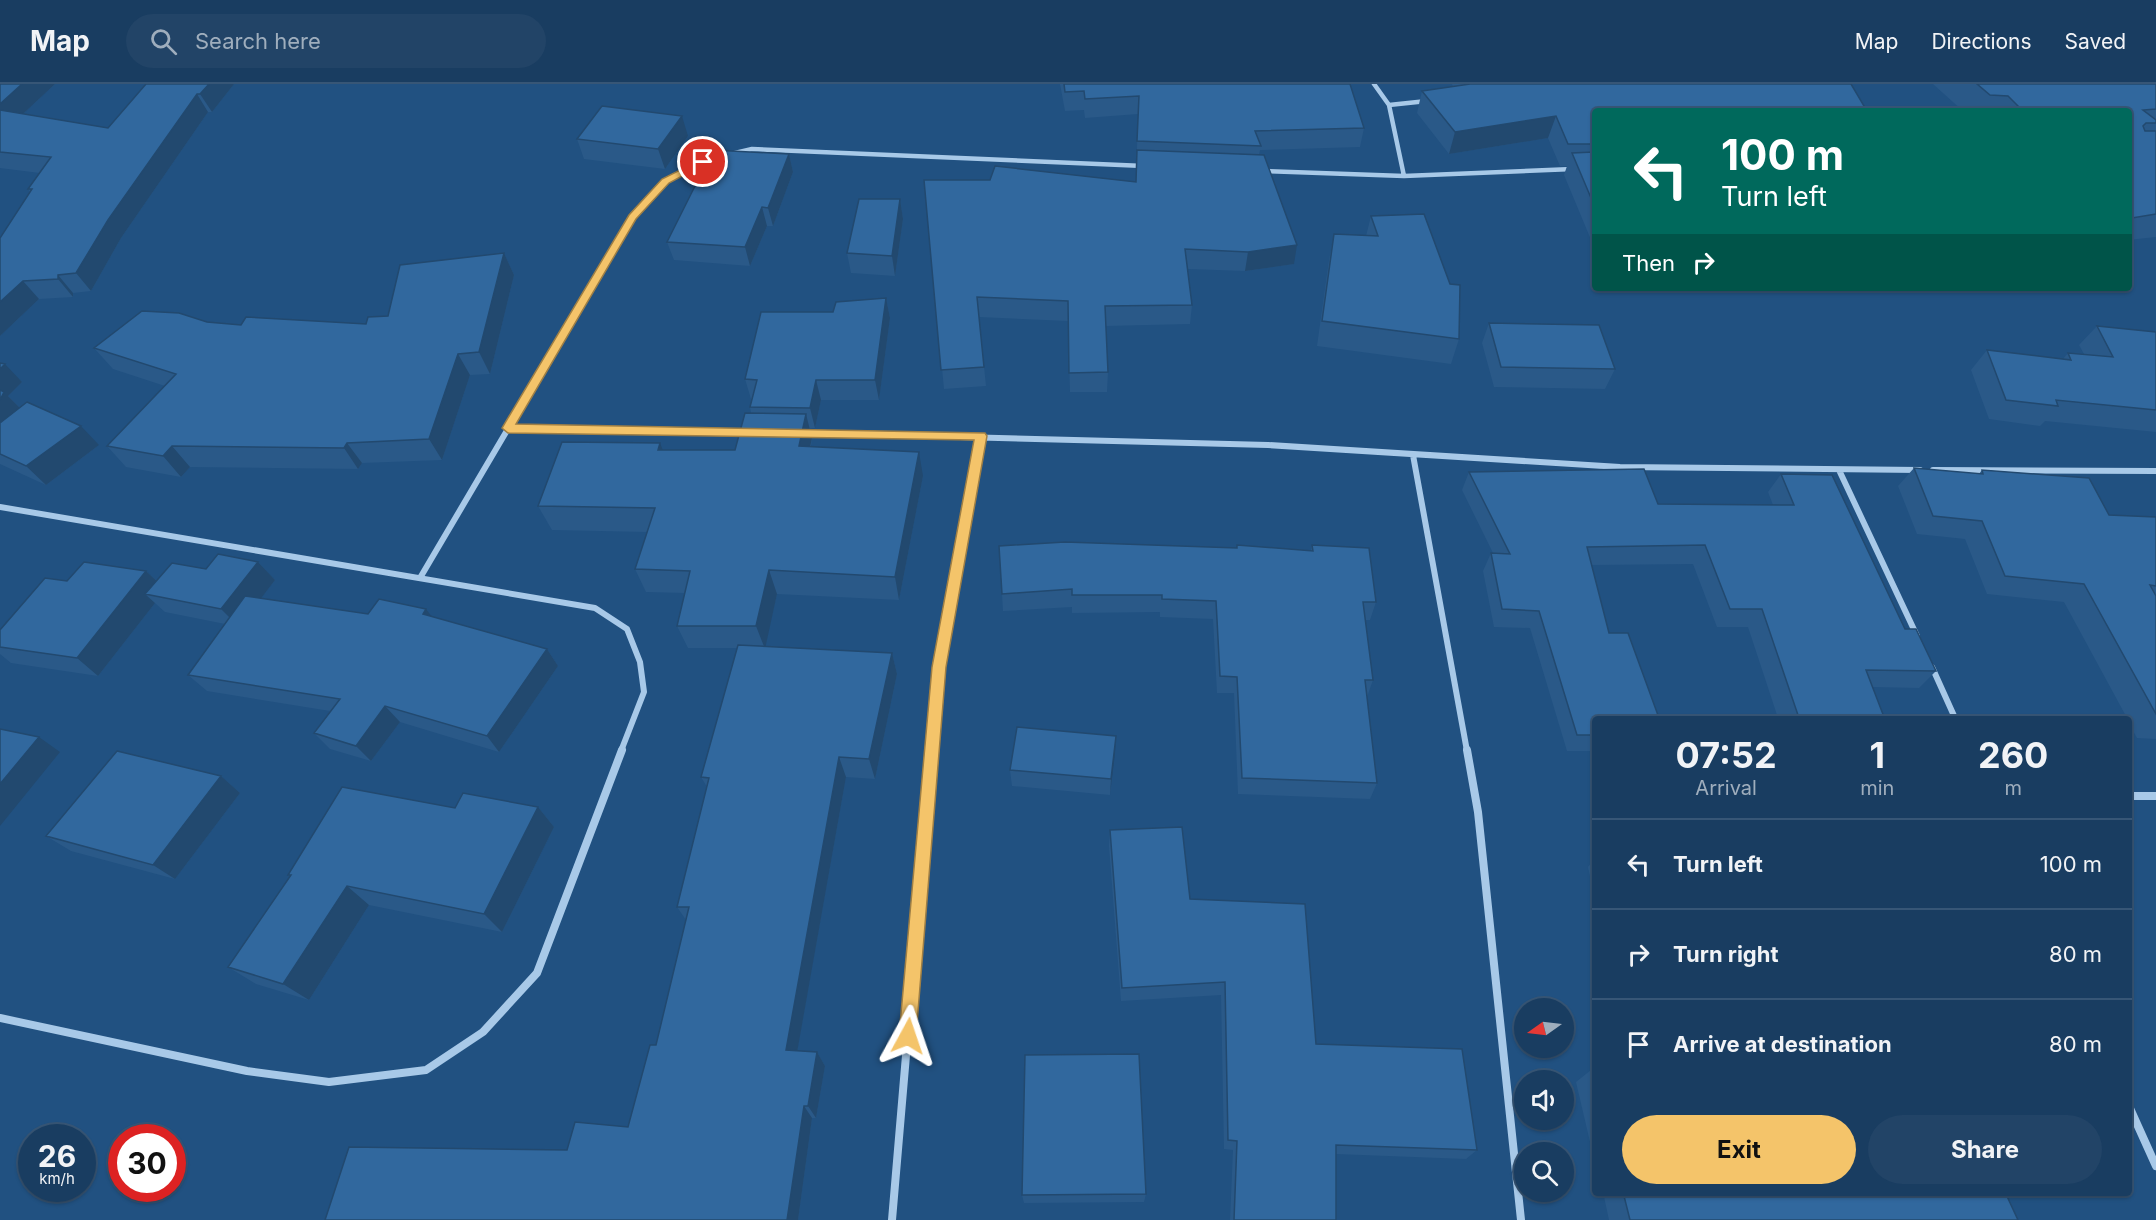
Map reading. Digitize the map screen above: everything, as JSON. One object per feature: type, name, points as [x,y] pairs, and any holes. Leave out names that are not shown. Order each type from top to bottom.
[{"type":"street","points":[[1374,84],[1389,105],[1404,176]]},
{"type":"street","points":[[1389,105],[1434,100]]},
{"type":"street","points":[[725,155],[752,149],[1154,167]]},
{"type":"street","points":[[420,578],[632,218],[665,181],[690,166],[716,157]]},
{"type":"street","points":[[1261,171],[1404,176],[1583,169]]},
{"type":"street","points":[[508,428],[756,432]]},
{"type":"street","points":[[803,433],[1268,445],[1574,465],[1839,470],[2156,471]]},
{"type":"street","points":[[892,1220],[939,667],[981,436]]},
{"type":"street","points":[[1413,455],[1478,812],[1521,1220]]},
{"type":"street","points":[[1839,470],[1922,647]]},
{"type":"street","points":[[0,507],[595,608],[627,629],[640,662],[644,692],[537,973],[483,1032],[426,1070],[329,1082],[246,1071],[0,1018]]},
{"type":"street","points":[[1927,657],[1954,716]]},
{"type":"street","points":[[2132,796],[2156,796]]},
{"type":"street","points":[[2132,1113],[2156,1166]]},
{"type":"building","points":[[0,84],[22,84],[0,104]]},
{"type":"building","points":[[146,84],[209,84],[200,94],[197,94],[108,220],[76,273],[58,275],[58,279],[23,281],[0,302],[0,238],[32,189],[28,189],[51,157],[0,152],[0,110],[108,128]]},
{"type":"building","points":[[1064,84],[1350,84],[1364,128],[1255,131],[1261,146],[1137,141],[1139,96],[1085,99],[1084,91],[1065,92]]},
{"type":"building","points":[[1470,84],[1851,84],[1865,108],[1592,108],[1592,144],[1568,144],[1556,116],[1455,132],[1422,91]]},
{"type":"building","points":[[1977,84],[2156,84],[2156,109],[2143,110],[2156,120],[2156,123],[2146,123],[2143,126],[2145,131],[2156,131],[2156,214],[2132,218],[2132,108],[2020,108],[2008,96],[1990,95]]},
{"type":"building","points":[[602,106],[682,116],[658,149],[577,139]]},
{"type":"building","points":[[713,150],[789,154],[768,208],[762,207],[745,247],[667,242]]},
{"type":"building","points":[[1137,150],[1264,155],[1297,245],[1248,252],[1185,249],[1192,305],[1105,306],[1108,372],[1069,373],[1068,301],[977,297],[984,367],[941,370],[924,180],[990,180],[995,166],[1136,182]]},
{"type":"building","points":[[1592,152],[1592,200],[1572,153]]},
{"type":"building","points":[[859,199],[900,199],[892,256],[847,253]]},
{"type":"building","points":[[1424,214],[1450,284],[1460,285],[1459,339],[1322,321],[1334,234],[1378,236],[1371,216]]},
{"type":"building","points":[[504,253],[479,352],[458,354],[429,439],[347,443],[344,448],[172,446],[163,456],[107,446],[176,374],[94,348],[142,311],[179,313],[207,322],[241,325],[246,317],[366,324],[368,317],[388,316],[400,265]]},
{"type":"building","points":[[886,298],[875,380],[816,380],[810,408],[750,407],[757,380],[745,379],[761,312],[833,312],[836,302]]},
{"type":"building","points":[[1489,323],[1599,325],[1615,369],[1501,367]]},
{"type":"building","points":[[2097,326],[2156,332],[2156,410],[2056,400],[2058,406],[2006,400],[1987,350],[2071,360],[2068,353],[2113,357]]},
{"type":"building","points":[[27,402],[81,426],[26,466],[0,454],[0,423]]},
{"type":"building","points":[[745,413],[806,414],[799,446],[919,452],[895,577],[769,570],[756,626],[677,626],[690,571],[635,569],[655,508],[538,506],[562,442],[660,443],[658,450],[735,450]]},
{"type":"building","points":[[1914,468],[1983,474],[1982,470],[2089,478],[2109,515],[2156,517],[2156,586],[2150,585],[2156,596],[2156,714],[2084,584],[2005,576],[1982,521],[1933,516]]},
{"type":"building","points":[[1644,469],[1658,504],[1794,505],[1781,474],[1832,475],[1905,629],[1916,629],[1936,671],[1866,670],[1884,716],[1798,716],[1762,609],[1730,609],[1705,545],[1587,547],[1609,633],[1628,633],[1658,716],[1592,716],[1592,735],[1577,735],[1539,611],[1502,609],[1491,553],[1510,554],[1469,472]]},
{"type":"building","points":[[1065,542],[1237,548],[1237,545],[1313,551],[1312,545],[1369,548],[1376,602],[1363,602],[1373,680],[1365,680],[1377,783],[1242,778],[1237,677],[1220,676],[1216,601],[1162,599],[1162,595],[1072,595],[1072,589],[1002,594],[999,546]]},
{"type":"building","points":[[218,554],[258,562],[221,609],[145,594],[172,563],[206,569]]},
{"type":"building","points":[[84,562],[146,571],[77,658],[0,647],[0,630],[45,578],[67,581]]},
{"type":"building","points":[[245,596],[368,614],[379,599],[426,609],[423,614],[547,649],[487,736],[385,706],[356,746],[314,733],[340,699],[188,675]]},
{"type":"building","points":[[738,645],[892,653],[869,759],[839,757],[786,1050],[817,1052],[808,1106],[804,1106],[787,1220],[325,1220],[349,1147],[567,1150],[575,1122],[628,1127],[650,1045],[656,1045],[689,907],[677,907],[709,778],[701,777]]},
{"type":"building","points":[[1017,727],[1116,736],[1111,779],[1010,770]]},
{"type":"building","points":[[0,729],[39,737],[0,784]]},
{"type":"building","points":[[117,751],[221,776],[153,865],[46,836]]},
{"type":"building","points":[[342,787],[455,808],[463,793],[538,807],[484,914],[347,886],[283,984],[228,967],[291,875],[288,875]]},
{"type":"building","points":[[1182,827],[1190,899],[1305,904],[1316,1044],[1462,1049],[1477,1150],[1336,1145],[1336,1220],[1234,1220],[1237,1141],[1228,1140],[1225,982],[1122,988],[1110,830]]},
{"type":"building","points":[[1139,1054],[1146,1194],[1022,1195],[1025,1055]]},
{"type":"building","points":[[1624,1196],[2007,1196],[2018,1220],[1630,1220]]},
{"type":"route","points":[[703,162],[690,166],[665,181],[632,218],[508,428],[981,436],[939,667],[908,1036]]}]
